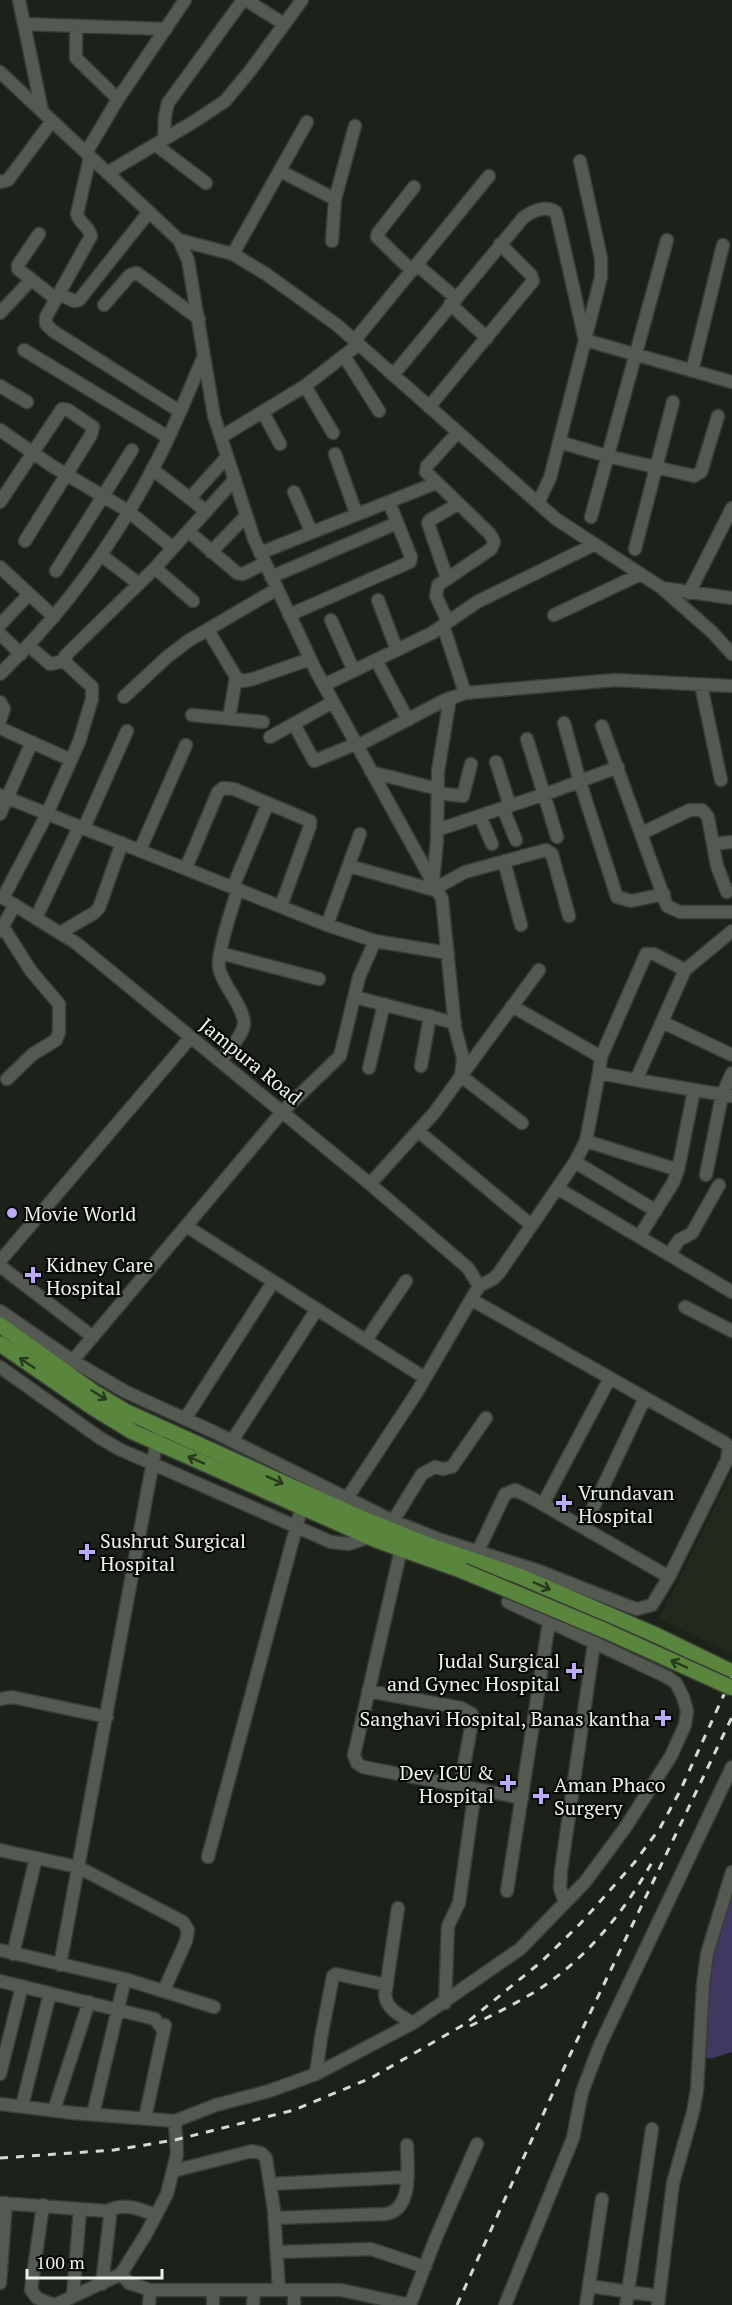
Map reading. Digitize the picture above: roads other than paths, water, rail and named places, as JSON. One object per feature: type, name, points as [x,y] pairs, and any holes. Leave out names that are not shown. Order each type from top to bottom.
[{"type":"main road","points":[[6,1329],[69,1366],[158,1435],[303,1500],[340,1509],[423,1543],[519,1576],[658,1636],[732,1672]]},
{"type":"main road","points":[[3,1346],[133,1432],[158,1435]]},
{"type":"main road","points":[[340,1509],[369,1537],[400,1549],[470,1560],[606,1631],[732,1688]]},
{"type":"street","points":[[19,0],[42,111]]},
{"type":"street","points":[[179,411],[52,331],[46,321],[91,236],[77,214],[88,155],[118,99],[185,0]]},
{"type":"street","points":[[160,142],[168,103],[245,0],[284,24]]},
{"type":"street","points":[[107,173],[225,101],[302,0]]},
{"type":"street","points":[[24,24],[166,29]]},
{"type":"street","points":[[76,26],[76,58],[118,99]]},
{"type":"street","points":[[0,72],[179,240],[188,260],[214,416],[246,516],[310,659],[442,899],[455,1023],[463,1058],[461,1076]]},
{"type":"street","points":[[0,182],[8,180],[52,121]]},
{"type":"street","points":[[233,254],[307,122]]},
{"type":"street","points":[[332,241],[334,199],[355,126]]},
{"type":"street","points":[[160,142],[206,183]]},
{"type":"street","points":[[538,503],[547,486],[602,269],[580,161]]},
{"type":"street","points":[[279,171],[334,199]]},
{"type":"street","points":[[221,437],[305,386],[344,356],[489,176]]},
{"type":"street","points":[[414,187],[378,232],[377,237],[453,301],[487,338]]},
{"type":"street","points":[[393,375],[500,244],[528,214],[549,208],[555,212],[585,340]]},
{"type":"street","points":[[39,234],[18,267],[31,280],[58,297],[79,300],[148,212]]},
{"type":"street","points":[[179,240],[233,254],[266,274],[337,325],[556,519],[663,588],[712,632],[732,654]]},
{"type":"street","points":[[591,517],[667,240]]},
{"type":"street","points":[[429,407],[533,279],[500,244]]},
{"type":"street","points":[[692,371],[723,245]]},
{"type":"street","points":[[104,305],[130,275],[136,273],[199,320]]},
{"type":"street","points":[[0,313],[31,280]]},
{"type":"street","points":[[585,340],[732,382]]},
{"type":"street","points":[[24,350],[168,437]]},
{"type":"street","points":[[0,674],[54,617],[101,555],[152,469],[205,355]]},
{"type":"street","points":[[344,356],[379,411]]},
{"type":"street","points":[[0,386],[27,402]]},
{"type":"street","points":[[305,386],[333,433]]},
{"type":"street","points":[[635,549],[658,468],[673,402]]},
{"type":"street","points":[[0,502],[60,410],[68,410],[91,426],[93,430],[25,541]]},
{"type":"street","points":[[263,412],[280,444]]},
{"type":"street","points":[[559,442],[607,456],[694,476],[699,475],[718,416]]},
{"type":"street","points":[[0,430],[66,474],[128,511],[173,548]]},
{"type":"street","points":[[458,432],[426,468],[426,472],[489,534],[494,542],[491,549],[438,585],[436,592],[465,693]]},
{"type":"street","points":[[56,571],[132,450]]},
{"type":"street","points":[[334,454],[356,513]]},
{"type":"street","points":[[190,498],[227,457]]},
{"type":"street","points":[[152,469],[207,511]]},
{"type":"street","points":[[65,661],[68,652],[155,568],[235,479]]},
{"type":"street","points":[[188,531],[240,574],[248,572],[263,558],[311,531],[436,483]]},
{"type":"street","points":[[294,492],[311,531]]},
{"type":"street","points":[[290,615],[408,564],[411,557],[389,502]]},
{"type":"street","points":[[447,578],[428,523],[458,504]]},
{"type":"street","points":[[689,593],[732,509]]},
{"type":"street","points":[[211,552],[246,516]]},
{"type":"street","points":[[272,576],[398,523]]},
{"type":"street","points":[[324,686],[446,624],[477,602],[595,544]]},
{"type":"street","points":[[101,555],[139,584]]},
{"type":"street","points":[[0,567],[54,617]]},
{"type":"street","points":[[155,568],[193,601]]},
{"type":"street","points":[[554,615],[640,574]]},
{"type":"street","points":[[663,588],[732,598]]},
{"type":"street","points":[[124,697],[188,641],[277,589]]},
{"type":"street","points":[[0,625],[29,594]]},
{"type":"street","points":[[378,600],[397,650]]},
{"type":"street","points":[[331,620],[354,670]]},
{"type":"street","points":[[208,630],[238,680],[246,681],[310,659]]},
{"type":"street","points":[[0,634],[50,664],[65,661]]},
{"type":"street","points":[[376,660],[408,720]]},
{"type":"street","points":[[1,897],[47,814],[83,731],[93,692],[91,684],[65,661]]},
{"type":"street","points":[[229,719],[236,677]]},
{"type":"street","points":[[294,724],[314,761],[356,745],[450,698],[465,693],[615,680],[732,686]]},
{"type":"street","points":[[701,685],[721,780]]},
{"type":"street","points":[[435,887],[440,759],[450,698]]},
{"type":"street","points":[[0,702],[4,709],[0,720]]},
{"type":"street","points":[[270,737],[333,702]]},
{"type":"street","points":[[192,715],[263,722]]},
{"type":"street","points":[[564,723],[580,782],[617,897],[630,901],[664,894]]},
{"type":"street","points":[[602,726],[668,906],[680,912],[732,912]]},
{"type":"street","points":[[0,728],[71,760]]},
{"type":"street","points":[[36,918],[127,731]]},
{"type":"street","points":[[527,739],[557,837]]},
{"type":"street","points":[[0,814],[4,797],[32,742]]},
{"type":"street","points":[[140,850],[186,745]]},
{"type":"street","points":[[496,762],[516,840]]},
{"type":"street","points":[[371,772],[464,796],[471,764]]},
{"type":"street","points":[[437,830],[544,795],[618,767]]},
{"type":"street","points":[[186,868],[220,789],[226,787],[234,789],[310,821],[281,906]]},
{"type":"street","points":[[4,797],[327,925],[375,941],[448,953]]},
{"type":"street","points":[[220,1061],[240,1034],[244,1022],[242,1010],[221,974],[220,953],[235,888],[268,803]]},
{"type":"street","points":[[642,833],[690,810],[697,809],[705,813],[708,817],[720,879],[727,892]]},
{"type":"street","points":[[480,816],[492,844]]},
{"type":"street","points":[[327,925],[360,834]]},
{"type":"street","points":[[713,844],[732,842]]},
{"type":"street","points":[[60,933],[94,914],[99,908],[122,843]]},
{"type":"street","points":[[349,866],[435,887],[465,872],[542,850],[550,851],[569,916]]},
{"type":"street","points":[[504,861],[520,925]]},
{"type":"street","name":"Jampura Road","points":[[1,897],[76,943],[370,1184],[468,1268],[478,1286]]},
{"type":"street","points":[[7,1079],[33,1054],[56,1040],[59,1032],[60,1010],[56,998],[31,971],[1,929],[15,905]]},
{"type":"street","points":[[636,1080],[685,970],[732,932]]},
{"type":"street","points":[[69,1366],[282,1112],[340,1056],[359,977],[375,941]]},
{"type":"street","points":[[220,953],[319,979]]},
{"type":"street","points":[[340,1509],[425,1378],[478,1286],[493,1279],[499,1273],[575,1162],[586,1142],[601,1057],[645,954],[654,954],[685,970]]},
{"type":"street","points":[[370,1184],[435,1112],[539,970]]},
{"type":"street","points":[[355,996],[455,1023]]},
{"type":"street","points":[[369,1068],[384,1004]]},
{"type":"street","points":[[512,1006],[601,1057]]},
{"type":"street","points":[[421,1066],[430,1016]]},
{"type":"street","points":[[662,1022],[732,1055]]},
{"type":"street","points":[[0,1261],[190,1037]]},
{"type":"street","points":[[598,1073],[727,1096]]},
{"type":"street","points":[[706,1174],[732,1073]]},
{"type":"street","points":[[461,1076],[522,1123]]},
{"type":"street","points":[[639,1237],[678,1170],[694,1090]]},
{"type":"street","points":[[418,1131],[531,1225]]},
{"type":"street","points":[[586,1142],[678,1170]]},
{"type":"street","points":[[575,1162],[656,1211]]},
{"type":"street","points":[[669,1255],[679,1240],[692,1233],[719,1185]]},
{"type":"street","points":[[557,1188],[732,1292]]},
{"type":"street","points":[[186,1226],[425,1378]]},
{"type":"street","points":[[0,1266],[93,1337]]},
{"type":"street","points":[[185,1419],[273,1281]]},
{"type":"street","points":[[366,1340],[406,1281]]},
{"type":"street","points":[[0,1311],[69,1366],[232,1441],[340,1509],[393,1521],[441,1539],[470,1560],[539,1571],[637,1609],[652,1605],[669,1577],[727,1460],[730,1444],[472,1300]]},
{"type":"street","points":[[685,1307],[732,1331]]},
{"type":"street","points":[[232,1441],[317,1310]]},
{"type":"street","points":[[6,1329],[0,1367],[100,1438],[151,1463],[331,1542],[343,1545],[369,1537]]},
{"type":"street","points":[[543,1504],[610,1378]]},
{"type":"street","points":[[584,1527],[645,1398]]},
{"type":"street","points":[[61,1410],[92,1407]]},
{"type":"street","points":[[393,1521],[422,1474],[435,1467],[443,1469],[452,1467],[486,1418]]},
{"type":"street","points":[[60,1965],[158,1435]]},
{"type":"street","points":[[470,1560],[505,1494],[515,1490],[669,1577]]},
{"type":"street","points":[[208,1857],[303,1500]]},
{"type":"street","points":[[400,1549],[354,1755],[357,1763],[363,1767],[522,1798]]},
{"type":"street","points":[[0,2104],[175,2121],[216,2105],[269,2091],[316,2074],[413,2023],[520,1949],[585,1881],[618,1837],[671,1756],[685,1725],[687,1711],[676,1683],[667,1677],[508,1602]]},
{"type":"street","points":[[507,1891],[549,1622]]},
{"type":"street","points":[[565,1903],[560,1888],[561,1871],[594,1643]]},
{"type":"street","points":[[368,1691],[461,1708],[472,1714],[460,1787]]},
{"type":"street","points":[[0,1699],[12,1697],[107,1717]]},
{"type":"street","points":[[505,2305],[573,2138],[582,2092],[600,2045],[732,1767]]},
{"type":"street","points":[[445,2003],[448,1926],[459,1903],[475,1790]]},
{"type":"street","points":[[0,1850],[78,1866],[183,1922],[187,1926],[186,1941],[164,1990]]},
{"type":"street","points":[[13,1954],[36,1858]]},
{"type":"street","points":[[589,2286],[628,2292],[658,2300],[673,2183],[697,2090],[707,1954],[732,1872]]},
{"type":"street","points":[[398,1908],[387,1985],[387,2004],[394,2012],[413,2023]]},
{"type":"street","points":[[0,1950],[125,1979],[214,2007]]},
{"type":"street","points":[[316,2074],[333,1976],[336,1974],[387,1985]]},
{"type":"street","points":[[93,2114],[125,1979]]},
{"type":"street","points":[[0,1982],[155,2019],[164,2027],[145,2118]]},
{"type":"street","points":[[0,2074],[22,1986]]},
{"type":"street","points":[[22,2106],[50,1993]]},
{"type":"street","points":[[54,2110],[89,2002]]},
{"type":"street","points":[[43,2205],[31,2290],[37,2298],[55,2305],[121,2274],[167,2194],[177,2154],[175,2121]]},
{"type":"street","points":[[626,2305],[652,2129]]},
{"type":"street","points":[[121,2274],[129,2283],[150,2290],[341,2290],[359,2300],[410,2305],[477,2144]]},
{"type":"street","points":[[274,2218],[395,2211],[402,2202],[407,2177],[407,2145]]},
{"type":"street","points":[[173,2171],[257,2151],[266,2158],[274,2218],[279,2290]]},
{"type":"street","points":[[270,2184],[407,2177]]},
{"type":"street","points":[[586,2305],[602,2199]]},
{"type":"street","points":[[0,2283],[3,2203],[107,2211],[116,2207],[129,2206],[156,2215]]},
{"type":"street","points":[[73,2296],[80,2209]]},
{"type":"street","points":[[102,2284],[110,2217],[107,2211]]},
{"type":"street","points":[[277,2252],[372,2249],[425,2267]]},
{"type":"street","points":[[149,2305],[150,2290]]},
{"type":"street","points":[[213,2290],[213,2305]]},
{"type":"street","points":[[253,2305],[254,2290]]},
{"type":"street","points":[[294,2290],[294,2305]]},
{"type":"railway","points":[[0,2158],[114,2150],[175,2140],[294,2110],[371,2078],[465,2024],[541,1962],[580,1924],[634,1863],[660,1828],[680,1791],[732,1677]]},
{"type":"railway","points":[[457,2305],[570,2055],[732,1717]]},
{"type":"railway","points":[[470,2026],[536,1991],[572,1964],[604,1932],[618,1914],[655,1857]]},
{"type":"place","name":"Movie World","points":[[12,1213]]},
{"type":"place","name":"Kidney Care Hospital","points":[[33,1275]]},
{"type":"place","name":"Vrundavan Hospital","points":[[564,1503]]},
{"type":"place","name":"Sushrut Surgical Hospital","points":[[87,1552]]},
{"type":"place","name":"Judal Surgical and Gynec Hospital","points":[[574,1671]]},
{"type":"place","name":"Sanghavi Hospital, Banas kantha","points":[[663,1718]]},
{"type":"place","name":"Dev ICU & Hospital","points":[[508,1783]]},
{"type":"place","name":"Aman Phaco Surgery","points":[[541,1796]]}]
